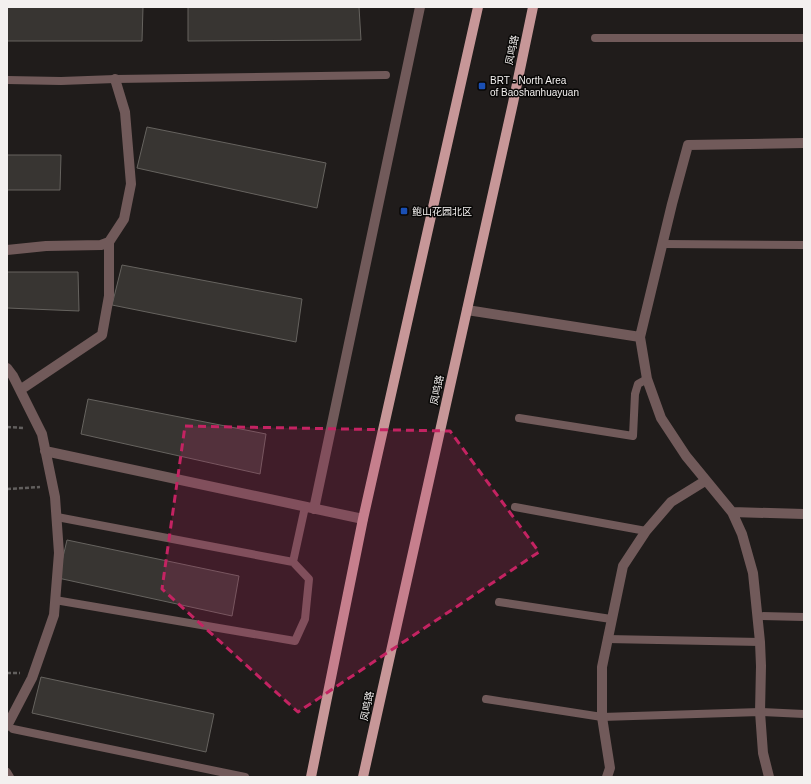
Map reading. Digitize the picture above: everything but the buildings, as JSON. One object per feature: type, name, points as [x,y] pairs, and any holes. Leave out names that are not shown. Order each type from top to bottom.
[{"type":"main road","points":[[311,777],[363,519],[478,7]]},
{"type":"main road","name":"凤鸣路","points":[[363,777],[533,7]]},
{"type":"street","points":[[309,508],[420,7]]},
{"type":"street","points":[[20,390],[102,335],[109,296],[109,242],[124,219],[131,184],[125,112],[115,79]]},
{"type":"street","points":[[769,777],[763,753],[760,712],[760,642],[753,573],[742,534],[732,512],[686,456],[661,418],[647,380],[640,337],[688,144],[804,143]]},
{"type":"street","points":[[7,250],[46,246],[101,245],[109,242]]},
{"type":"street","points":[[467,310],[640,337]]},
{"type":"street","points":[[7,368],[13,376],[42,434],[55,496],[59,553],[54,616],[32,678],[10,728]]},
{"type":"street","points":[[45,451],[363,519]]},
{"type":"street","points":[[607,777],[610,768],[602,717],[602,667],[623,566],[646,530],[671,502],[705,481]]},
{"type":"street","points":[[732,512],[804,514]]},
{"type":"lane","points":[[595,38],[804,38]]},
{"type":"lane","points":[[7,80],[61,81],[386,76]]},
{"type":"lane","points":[[663,244],[804,245]]},
{"type":"lane","points":[[519,418],[633,436],[634,394],[638,384],[647,380]]},
{"type":"lane","points":[[515,507],[646,530]]},
{"type":"lane","points":[[293,562],[309,508]]},
{"type":"lane","points":[[55,600],[295,641],[305,619],[309,578],[293,562],[57,517]]},
{"type":"lane","points":[[499,602],[611,619]]},
{"type":"lane","points":[[757,616],[804,618]]},
{"type":"lane","points":[[607,639],[760,642]]},
{"type":"lane","points":[[486,699],[602,717],[760,712],[804,714]]},
{"type":"lane","points":[[10,728],[245,777]]},
{"type":"lane","points":[[7,772],[10,777]]},
{"type":"path","points":[[7,489],[53,486]]},
{"type":"highlighted area","points":[[185,426],[450,431],[539,552],[298,712],[162,589]]},
{"type":"place","name":"BRT - North Area of Baoshanhuayuan","points":[[482,86]]},
{"type":"place","name":"鲍山花园北区","points":[[404,211]]}]
